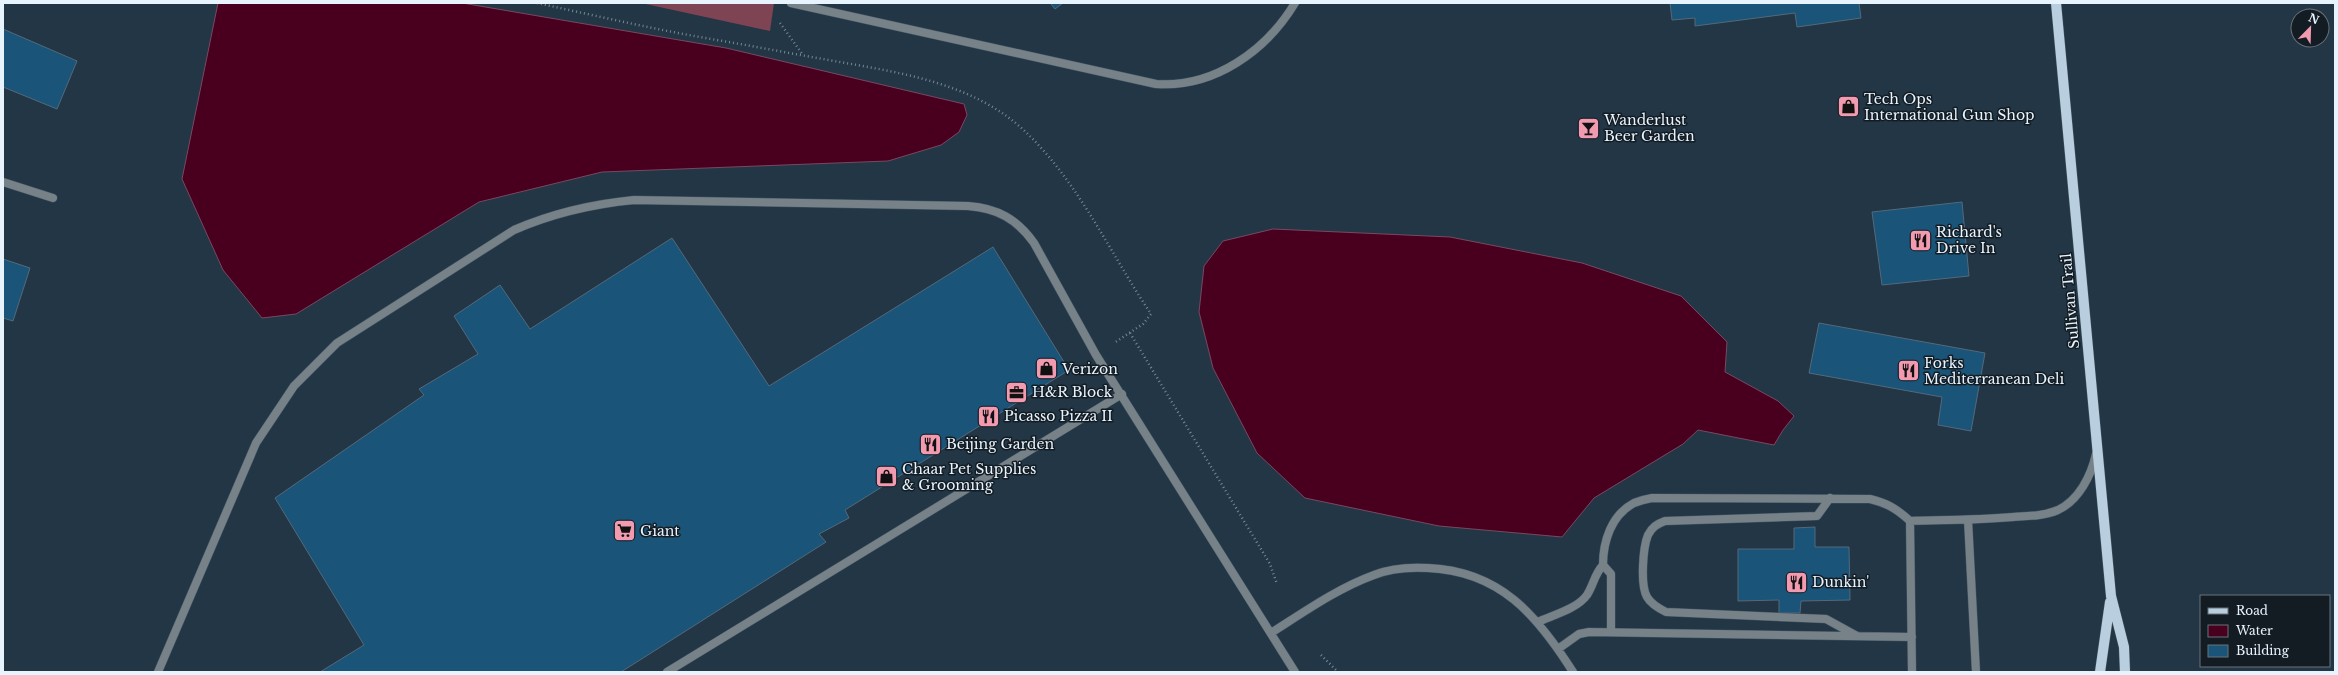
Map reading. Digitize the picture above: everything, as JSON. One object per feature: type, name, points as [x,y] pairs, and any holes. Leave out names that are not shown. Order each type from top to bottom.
[{"type":"main road","name":"Sullivan Trail","points":[[2056,3],[2111,596],[2124,647],[2125,672]]},
{"type":"main road","name":"Sullivan Trail","points":[[2100,672],[2111,596]]},
{"type":"street","points":[[791,3],[802,4],[1156,84],[1174,85],[1212,75],[1252,54],[1284,22],[1295,3]]},
{"type":"street","points":[[3,182],[53,198]]},
{"type":"street","points":[[158,672],[256,443],[275,411],[294,386],[337,343],[514,230],[539,219],[608,202],[634,200],[981,207],[1011,218],[1026,231],[1052,273],[1096,355],[1122,394],[1295,672]]},
{"type":"street","points":[[667,672],[1122,394]]},
{"type":"street","points":[[1910,521],[1968,520],[2044,514],[2059,509],[2072,500],[2081,490],[2094,465],[2098,448]]},
{"type":"street","points":[[1538,622],[1571,607],[1586,596],[1595,574],[1603,565],[1605,541],[1619,516],[1633,504],[1652,498],[1870,499],[1885,503],[1899,510],[1910,521],[1912,672]]},
{"type":"street","points":[[1830,498],[1817,516],[1665,521],[1655,526],[1648,535],[1645,546],[1643,584],[1646,596],[1654,606],[1666,612],[1826,619],[1857,636]]},
{"type":"street","points":[[1968,520],[1976,672]]},
{"type":"street","points":[[1603,565],[1611,574],[1610,632]]},
{"type":"street","points":[[1271,633],[1356,583],[1375,574],[1405,568],[1439,568],[1480,578],[1507,592],[1524,606],[1538,622],[1573,672]]},
{"type":"street","points":[[1558,649],[1579,634],[1610,632],[1912,637]]},
{"type":"path","points":[[537,3],[666,31],[872,68],[951,86],[994,108],[1016,124],[1036,142],[1056,166],[1089,214],[1151,314],[1148,319],[1130,333],[1096,355]]},
{"type":"path","points":[[776,16],[803,55]]},
{"type":"path","points":[[1130,333],[1270,564],[1276,584]]},
{"type":"path","points":[[1321,655],[1338,672]]},
{"type":"shaded area","points":[[641,3],[774,3],[770,31]]},
{"type":"water","points":[[218,3],[462,3],[726,48],[964,104],[967,115],[959,132],[941,145],[888,161],[602,172],[479,202],[296,314],[262,318],[223,270],[182,179]]},
{"type":"water","points":[[1273,229],[1450,237],[1582,263],[1681,296],[1727,342],[1725,372],[1778,401],[1794,416],[1774,445],[1698,430],[1683,444],[1594,498],[1562,537],[1439,526],[1305,498],[1257,453],[1213,368],[1199,312],[1204,266],[1223,241]]},
{"type":"building","points":[[1050,3],[1063,3],[1055,9]]},
{"type":"building","points":[[1670,3],[1859,3],[1861,18],[1797,27],[1795,13],[1695,26],[1695,18],[1672,20]]},
{"type":"building","points":[[3,29],[77,61],[57,109],[3,87]]},
{"type":"building","points":[[1962,202],[1969,276],[1882,285],[1872,212]]},
{"type":"building","points":[[672,238],[769,386],[993,247],[1069,370],[845,510],[849,518],[819,534],[826,542],[621,672],[320,672],[364,645],[275,498],[424,395],[419,389],[478,354],[454,316],[500,285],[530,329]]},
{"type":"building","points":[[3,259],[30,268],[13,321],[3,318]]},
{"type":"building","points":[[1819,323],[1985,353],[1971,431],[1938,425],[1942,397],[1809,373]]},
{"type":"building","points":[[1815,527],[1815,547],[1849,547],[1850,600],[1801,601],[1800,613],[1779,613],[1779,600],[1738,601],[1738,549],[1794,549],[1794,528]]},
{"type":"place","name":"Tech Ops International Gun Shop","points":[[1849,107]]},
{"type":"place","name":"Wanderlust Beer Garden","points":[[1589,128]]},
{"type":"place","name":"Richard's Drive In","points":[[1921,240]]},
{"type":"place","name":"Verizon","points":[[1047,369]]},
{"type":"place","name":"Forks Mediterranean Deli","points":[[1908,371]]},
{"type":"place","name":"H&R Block","points":[[1017,392]]},
{"type":"place","name":"Picasso Pizza II","points":[[989,416]]},
{"type":"place","name":"Beijing Garden","points":[[931,444]]},
{"type":"place","name":"Chaar Pet Supplies & Grooming","points":[[887,477]]},
{"type":"place","name":"Giant","points":[[625,531]]},
{"type":"place","name":"Dunkin'","points":[[1796,582]]}]
